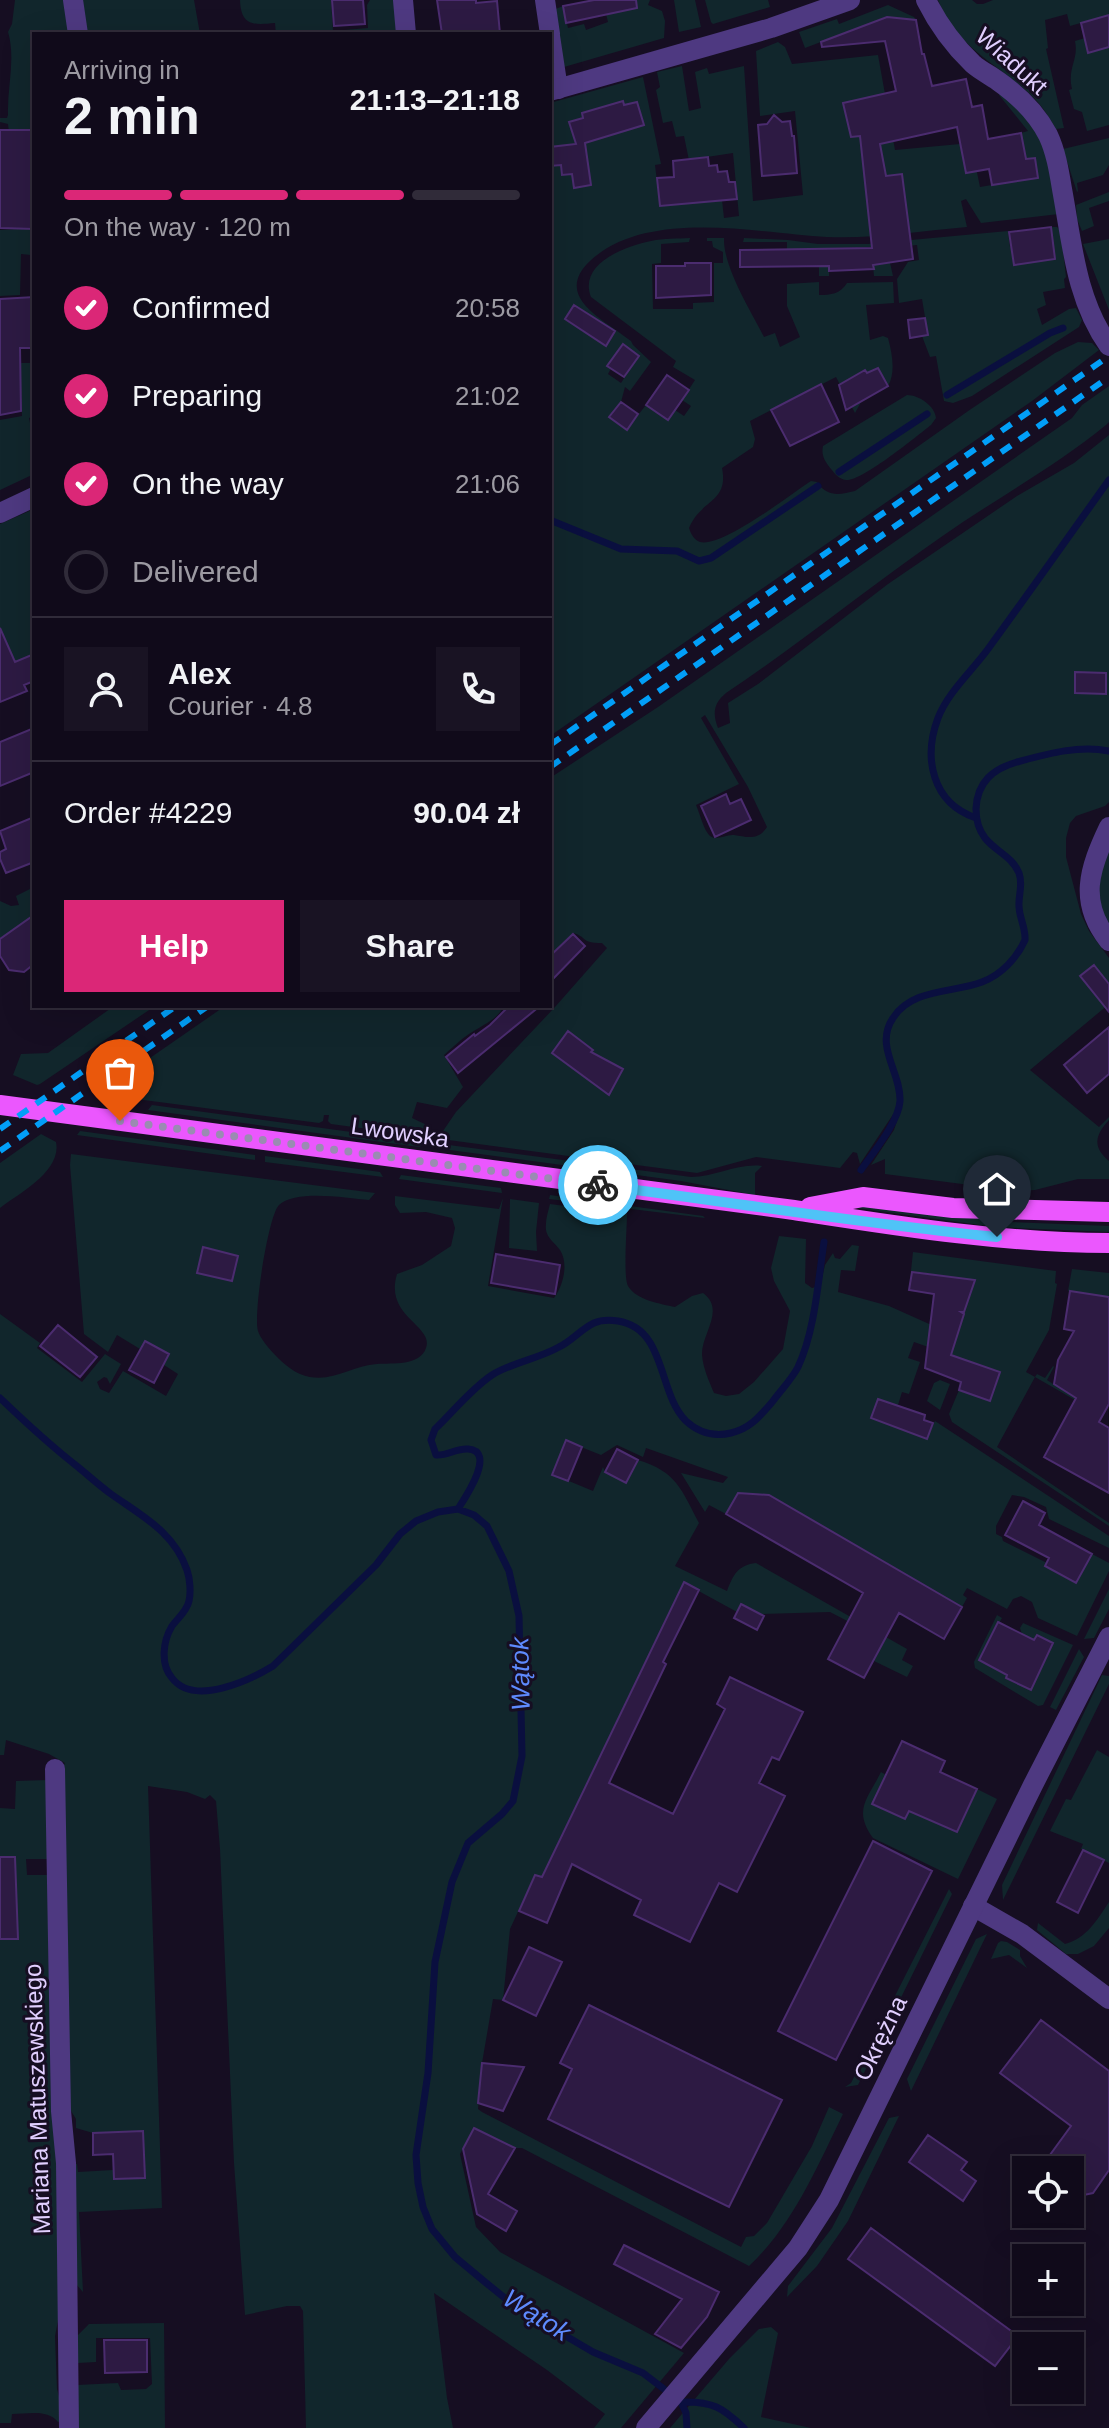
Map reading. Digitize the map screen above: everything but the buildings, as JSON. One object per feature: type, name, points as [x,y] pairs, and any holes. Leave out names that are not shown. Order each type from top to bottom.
[{"type":"main road","name":"Lwowska","points":[[0,1105],[794,1210],[920,1230],[1067,1243],[1109,1243]]},
{"type":"main road","name":"Lwowska","points":[[794,1210],[863,1197],[953,1208],[1109,1212]]},
{"type":"street","points":[[73,0],[78,32]]},
{"type":"street","points":[[403,0],[406,32]]},
{"type":"street","points":[[545,0],[550,32]]},
{"type":"street","points":[[552,62],[554,90],[771,28],[850,0]]},
{"type":"street","name":"Wiadukt","points":[[926,0],[937,22],[958,48],[1017,97],[1047,133],[1058,170],[1079,284],[1089,312],[1109,346]]},
{"type":"street","points":[[0,513],[32,498]]},
{"type":"street","points":[[1109,827],[1090,874],[1089,891],[1097,926],[1109,941]]},
{"type":"street","name":"Okrężna","points":[[646,2427],[798,2248],[829,2200],[1109,1637]]},
{"type":"street","name":"Mariana Matuszewskiego","points":[[55,1769],[61,2111],[66,2163],[69,2428]]},
{"type":"street","points":[[973,1906],[1022,1934],[1109,1999]]},
{"type":"shaded area","points":[[15,0],[68,0],[72,32],[32,32],[32,130],[25,130],[24,136],[31,183],[32,270],[31,255],[21,254],[20,295],[0,296],[0,230],[19,229],[19,158],[10,141],[8,124],[0,122],[0,118],[7,118],[8,115],[11,63],[8,32]]},
{"type":"shaded area","points":[[78,0],[194,0],[200,32],[191,31],[82,32]]},
{"type":"shaded area","points":[[240,0],[331,0],[333,31],[368,28],[367,5],[370,0],[397,0],[400,32],[276,32],[275,23],[250,22],[241,9]]},
{"type":"shaded area","points":[[626,0],[650,0],[648,5],[662,11],[664,38],[564,67],[553,10],[563,6],[568,28],[584,24],[586,30],[608,22],[606,14]]},
{"type":"shaded area","points":[[674,0],[695,0],[701,27],[679,32]]},
{"type":"shaded area","points":[[705,0],[768,0],[770,7],[713,24]]},
{"type":"shaded area","points":[[938,0],[972,0],[983,4],[993,0],[1109,0],[1109,15],[1070,26],[1067,14],[1045,20],[1046,49],[1064,128],[1056,129],[1030,94],[966,42],[955,30]]},
{"type":"shaded area","points":[[888,5],[916,20],[887,17],[805,48],[799,32],[837,19],[839,24]]},
{"type":"shaded area","points":[[1085,38],[1089,53],[1109,47],[1109,125],[1087,131],[1082,112],[1074,109],[1069,90],[1072,89],[1075,41]]},
{"type":"shaded area","points":[[778,42],[785,47],[792,64],[878,55],[895,150],[971,143],[980,187],[1038,177],[1026,159],[1021,133],[1028,131],[999,95],[1003,92],[1036,130],[1047,155],[1059,214],[981,223],[966,199],[961,201],[967,227],[844,237],[737,229],[672,229],[641,234],[614,245],[590,261],[580,274],[577,286],[579,297],[586,307],[631,341],[651,362],[630,391],[625,387],[621,402],[610,417],[627,429],[646,405],[668,420],[675,410],[684,416],[691,406],[682,400],[695,380],[673,367],[676,361],[591,297],[591,275],[606,258],[651,241],[690,238],[689,242],[661,244],[661,263],[652,264],[653,309],[693,309],[693,303],[714,302],[714,263],[723,263],[723,252],[713,247],[712,241],[707,241],[707,238],[724,238],[728,262],[745,302],[764,337],[775,333],[780,347],[800,337],[787,306],[787,284],[819,282],[819,295],[823,295],[838,292],[847,283],[893,282],[894,303],[866,305],[870,340],[883,336],[888,338],[893,369],[888,386],[878,368],[867,373],[865,370],[849,380],[861,402],[855,413],[836,377],[750,421],[755,439],[753,447],[722,468],[723,479],[718,495],[700,511],[689,528],[696,540],[710,542],[740,529],[811,481],[834,494],[855,491],[1055,353],[1078,342],[1092,343],[1099,350],[1032,401],[552,735],[552,102],[643,77],[661,164],[655,165],[660,206],[722,200],[724,218],[739,216],[733,153],[694,159],[692,175],[684,136],[676,137],[672,121],[663,123],[656,90],[660,87],[657,72],[682,66],[689,111],[701,108],[695,72],[707,68],[709,74],[744,66],[753,201],[803,195],[795,111],[760,116],[756,51]],"holes":[[[623,345],[639,355],[621,383],[608,374]]]},
{"type":"shaded area","points":[[1109,138],[1109,165],[1103,175],[1077,183],[1077,192],[1063,149]]},
{"type":"shaded area","points":[[1109,192],[1109,201],[1089,208],[1094,226],[1082,231],[1076,205]]},
{"type":"shaded area","points":[[1051,227],[1061,231],[1065,288],[1043,292],[1046,305],[1037,309],[1042,325],[1076,308],[1082,320],[1079,327],[972,396],[953,403],[944,401],[936,356],[930,357],[922,336],[928,335],[922,299],[899,303],[897,279],[908,262],[919,260],[917,245],[897,247],[888,254],[893,276],[874,276],[873,265],[881,264],[881,247],[829,248],[829,276],[819,276],[819,249],[787,249],[787,242],[743,242],[744,238],[818,244],[868,244],[1008,231],[1010,247],[1035,244]]},
{"type":"shaded area","points":[[1109,239],[1109,310],[1083,244]]},
{"type":"shaded area","points":[[20,363],[32,363],[32,417],[29,418],[32,475],[0,490],[0,420],[22,416]]},
{"type":"shaded area","points":[[1109,386],[1109,422],[1106,425],[916,554],[726,693],[717,705],[715,718],[718,728],[730,723],[728,703],[758,684],[888,584],[1017,496],[1074,463],[1109,435],[1109,802],[1076,816],[1070,823],[1066,857],[1081,914],[1109,958],[1109,1004],[1030,1070],[1099,1127],[1109,1117],[1097,1141],[1100,1151],[1109,1161],[1109,1179],[1078,1179],[1035,1190],[1016,1191],[885,1174],[885,1159],[871,1165],[894,1130],[900,1112],[896,1110],[860,1164],[857,1153],[853,1152],[840,1168],[756,1157],[697,1173],[441,1139],[456,1112],[607,948],[602,943],[587,941],[573,933],[552,953],[552,777],[658,707],[1072,418],[1082,405]],"holes":[[[1075,673],[1106,673],[1106,694],[1075,693]],[[705,715],[748,787],[767,827],[764,831],[748,837],[731,835],[714,838],[709,835],[696,805],[739,784],[701,718]]]},
{"type":"shaded area","points":[[907,395],[930,405],[936,418],[931,425],[864,474],[846,480],[837,476],[824,458],[823,446]]},
{"type":"shaded area","points":[[32,510],[32,655],[15,662],[0,655],[0,524]]},
{"type":"shaded area","points":[[1109,845],[1109,930],[1099,912],[1099,876]]},
{"type":"shaded area","points":[[32,888],[32,916],[0,939],[0,901],[11,906],[19,905],[16,896]]},
{"type":"shaded area","points":[[111,1008],[152,1008],[40,1084],[13,1075],[21,1054],[48,1053]]},
{"type":"shaded area","points":[[222,1008],[503,1008],[493,1019],[444,1055],[463,1087],[447,1108],[417,1102],[412,1118],[431,1127],[428,1137],[331,1124],[329,1115],[324,1115],[319,1123],[98,1094]]},
{"type":"shaded area","points":[[152,1105],[425,1144],[419,1147],[148,1110]]},
{"type":"shaded area","points":[[80,1131],[255,1155],[255,1160],[77,1135]]},
{"type":"shaded area","points":[[41,1134],[56,1142],[53,1162],[38,1180],[0,1208],[0,1163]]},
{"type":"shaded area","points":[[441,1144],[691,1177],[744,1166],[762,1166],[755,1173],[755,1195],[681,1181],[442,1149]]},
{"type":"shaded area","points":[[71,1154],[375,1193],[369,1200],[309,1196],[287,1200],[279,1205],[270,1227],[262,1266],[258,1331],[282,1362],[310,1377],[330,1377],[367,1365],[412,1361],[426,1348],[427,1340],[423,1333],[397,1300],[397,1274],[422,1265],[451,1246],[455,1228],[452,1218],[426,1212],[400,1213],[395,1205],[395,1196],[499,1209],[503,1198],[488,1286],[554,1298],[564,1268],[563,1256],[546,1230],[550,1204],[627,1214],[625,1263],[628,1286],[643,1298],[675,1307],[703,1293],[710,1300],[713,1315],[702,1355],[714,1393],[726,1396],[739,1394],[754,1382],[783,1349],[790,1311],[774,1281],[771,1268],[779,1236],[806,1239],[805,1283],[812,1288],[820,1286],[825,1265],[833,1253],[835,1258],[840,1259],[852,1245],[859,1246],[855,1271],[841,1270],[838,1292],[889,1306],[956,1336],[975,1280],[911,1271],[913,1252],[1056,1271],[1057,1284],[1049,1330],[1026,1372],[1035,1377],[997,1447],[1109,1523],[1109,1526],[952,1422],[949,1414],[959,1390],[990,1400],[1000,1372],[914,1342],[908,1358],[920,1362],[909,1394],[902,1392],[898,1405],[886,1402],[927,1438],[935,1421],[1109,1536],[1109,1548],[1049,1519],[1046,1507],[1012,1495],[996,1526],[996,1534],[1003,1541],[1047,1563],[1046,1567],[1075,1583],[1092,1554],[1109,1563],[1109,1571],[1077,1636],[1038,1618],[1032,1602],[1021,1596],[1013,1599],[1007,1609],[967,1588],[963,1595],[967,1598],[962,1607],[769,1495],[738,1493],[726,1514],[709,1505],[705,1512],[681,1473],[723,1483],[728,1477],[646,1448],[643,1457],[617,1445],[601,1455],[566,1441],[552,1474],[593,1491],[603,1467],[605,1472],[626,1483],[638,1460],[661,1470],[676,1483],[699,1523],[675,1566],[727,1591],[737,1572],[756,1563],[907,1649],[902,1660],[913,1666],[907,1677],[874,1661],[884,1640],[830,1612],[762,1614],[742,1604],[737,1612],[684,1583],[542,1877],[535,1875],[510,1929],[503,2000],[493,1999],[482,2063],[478,2109],[482,2112],[741,2247],[746,2237],[754,2236],[767,2223],[812,2146],[829,2107],[843,2114],[791,2214],[749,2266],[522,2148],[515,2148],[474,2128],[460,2154],[476,2227],[500,2252],[684,2353],[621,2428],[594,2428],[605,2414],[547,2370],[434,2293],[453,2428],[306,2428],[303,2311],[300,2306],[287,2306],[245,2315],[234,2163],[220,1849],[216,1801],[210,1795],[205,1799],[187,1792],[148,1786],[162,2208],[79,2212],[83,2292],[75,2283],[71,2163],[77,2164],[78,2172],[113,2170],[114,2179],[144,2178],[143,2132],[93,2133],[76,2128],[76,2119],[68,2106],[61,1770],[65,1763],[49,1754],[6,1740],[4,1755],[0,1755],[0,1314],[40,1343],[37,1348],[82,1382],[105,1354],[121,1364],[110,1384],[104,1377],[97,1382],[100,1389],[109,1393],[123,1371],[166,1396],[178,1374],[164,1365],[169,1354],[145,1341],[140,1349],[117,1335],[108,1352],[84,1334]]},
{"type":"shaded area","points":[[265,1156],[380,1172],[383,1177],[265,1162]]},
{"type":"shaded area","points":[[401,1175],[501,1188],[502,1193],[399,1179]]},
{"type":"shaded area","points":[[550,1195],[703,1216],[705,1218],[549,1199]]},
{"type":"shaded area","points":[[510,1199],[539,1203],[537,1251],[509,1248]]},
{"type":"shaded area","points":[[859,1205],[1011,1222],[1109,1226],[1109,1232],[995,1227],[857,1208]]},
{"type":"shaded area","points":[[1072,1269],[1109,1273],[1109,1297],[1068,1291]]},
{"type":"shaded area","points":[[1053,1366],[1047,1380],[1061,1389],[1081,1390],[1075,1400],[1035,1377],[1037,1374],[1045,1378]]},
{"type":"shaded area","points":[[940,1380],[950,1384],[940,1410],[927,1401],[934,1383]]},
{"type":"shaded area","points":[[1109,1589],[1109,1609],[1094,1638],[1084,1639]]},
{"type":"shaded area","points":[[997,1615],[1002,1618],[979,1660],[996,1669],[1033,1644],[1024,1640],[1020,1628],[1023,1623],[1073,1645],[1043,1705],[1038,1706],[975,1668],[974,1662]]},
{"type":"shaded area","points":[[1079,1649],[1084,1657],[1056,1710],[1050,1707]]},
{"type":"shaded area","points":[[1102,1675],[1109,1676],[1109,1684],[1003,1900],[1002,1885]]},
{"type":"shaded area","points":[[1097,1750],[1109,1757],[1109,1863],[1081,1849],[1083,1844],[1050,1831],[1066,1799],[1071,1800]]},
{"type":"shaded area","points":[[881,1772],[886,1775],[873,1804],[905,1819],[912,1805],[931,1820],[957,1832],[977,1789],[997,1799],[958,1879],[873,1838],[863,1812]]},
{"type":"shaded area","points":[[48,1780],[48,1859],[26,1859],[27,1875],[49,1875],[63,2295],[55,2336],[62,2421],[58,2422],[49,2415],[31,2413],[12,2414],[11,2423],[0,2423],[0,1808],[15,1809],[16,1781]]},
{"type":"shaded area","points":[[949,1889],[952,1894],[858,2085],[845,2087],[851,2083]]},
{"type":"shaded area","points":[[1109,1902],[1109,1928],[1094,1946],[1078,1954],[1066,1954],[1037,1930],[1038,1923],[1065,1944],[1073,1941],[1091,1928]]},
{"type":"shaded area","points":[[987,1934],[911,2091],[907,2079],[976,1939]]},
{"type":"shaded area","points":[[1001,1941],[1020,1950],[1027,1968],[1009,1955],[991,1959]]},
{"type":"shaded area","points":[[899,2116],[848,2221],[817,2266],[787,2297],[788,2286],[832,2228],[889,2118]]},
{"type":"shaded area","points":[[164,2323],[165,2428],[78,2428],[77,2385],[118,2383],[121,2390],[146,2389],[152,2384],[150,2338],[96,2338],[96,2362],[77,2363],[77,2336],[89,2324]]},
{"type":"shaded area","points":[[771,2327],[778,2333],[761,2417],[811,2428],[670,2428],[759,2329]]},
{"type":"waterway","points":[[947,395],[1063,328]]},
{"type":"waterway","points":[[839,472],[927,414]]},
{"type":"waterway","points":[[976,818],[949,802],[935,777],[931,748],[938,718],[954,691],[988,649],[1109,480]]},
{"type":"waterway","points":[[552,521],[621,549],[677,551],[699,561],[711,558],[818,486]]},
{"type":"waterway","points":[[861,1170],[885,1137],[899,1109],[899,1090],[886,1039],[893,1018],[901,1008],[922,996],[982,982],[996,975],[1018,953],[1025,940],[1019,908],[1019,873],[1012,862],[985,838],[978,824],[977,800],[983,784],[1001,768],[1028,759],[1074,750],[1109,751]]},
{"type":"waterway","points":[[458,1509],[476,1476],[480,1458],[468,1449],[436,1455],[431,1440],[435,1429],[492,1375],[551,1351],[597,1322],[618,1321],[634,1326],[645,1336],[660,1363],[677,1409],[691,1425],[707,1433],[719,1434],[738,1431],[750,1425],[790,1380],[804,1353],[815,1306],[824,1242]]},
{"type":"waterway","name":"Wątok","points":[[0,1398],[99,1484],[156,1526],[174,1545],[187,1570],[190,1594],[186,1608],[169,1632],[164,1659],[172,1678],[194,1690],[208,1691],[237,1684],[273,1666],[376,1565],[400,1534],[416,1521],[438,1512],[458,1509],[474,1515],[487,1526],[509,1571],[519,1616],[522,1756],[513,1801],[468,1843],[452,1882],[435,1962],[428,2073],[416,2155],[423,2207],[432,2229],[455,2257],[511,2303],[593,2352],[643,2373],[681,2402],[687,2428]]},
{"type":"waterway","points":[[681,2402],[716,2407],[744,2428]]},
{"type":"railway","points":[[552,744],[1109,356]]},
{"type":"railway","points":[[552,766],[1109,377]]},
{"type":"railway","points":[[0,1129],[173,1008]]},
{"type":"railway","points":[[0,1151],[205,1008]]},
{"type":"way so far","points":[[120,1121],[598,1185]]},
{"type":"route","points":[[598,1185],[920,1230],[997,1237]]}]
